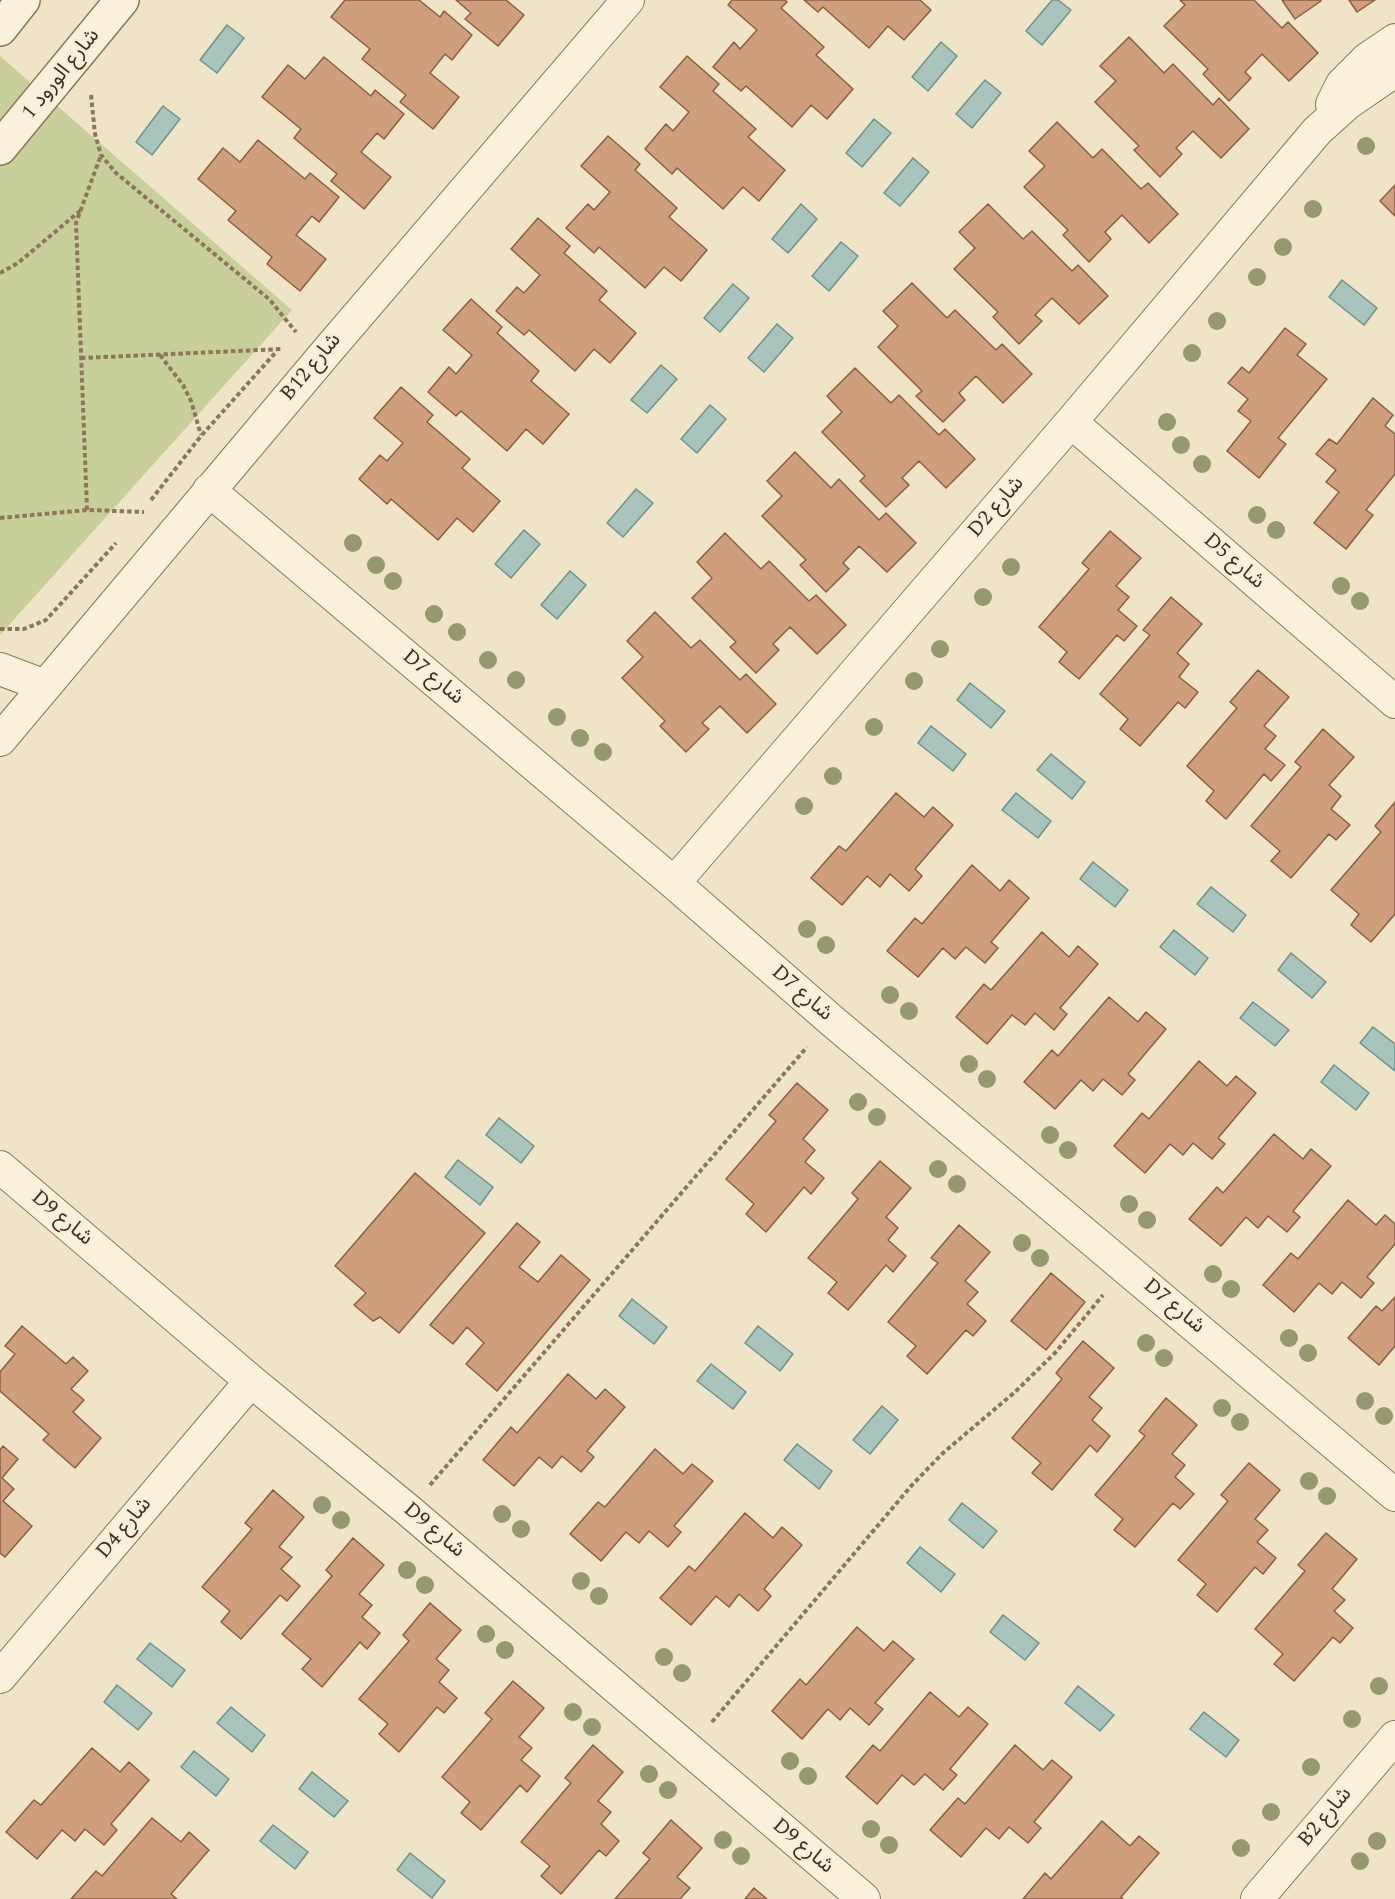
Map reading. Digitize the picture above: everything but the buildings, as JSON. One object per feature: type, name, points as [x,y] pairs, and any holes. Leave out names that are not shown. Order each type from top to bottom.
[{"type":"street","points":[[0,29],[22,0]]},
{"type":"street","name":"شارع الورود 1","points":[[0,148],[122,0]]},
{"type":"street","name":"B12 شارع","points":[[0,740],[209,490],[317,349],[628,0]]},
{"type":"street","name":"D2 شارع","points":[[1317,131],[1342,84],[1367,59],[1395,40]]},
{"type":"street","name":"D2 شارع","points":[[674,883],[1071,422],[1317,131],[1348,103],[1395,71]]},
{"type":"street","name":"D5 شارع","points":[[1071,422],[1395,702]]},
{"type":"street","name":"D7 شارع","points":[[209,490],[674,883],[831,1020],[1395,1495]]},
{"type":"street","points":[[0,669],[45,686]]},
{"type":"street","name":"D9 شارع","points":[[0,1167],[408,1510],[864,1899]]},
{"type":"street","name":"D4 شارع","points":[[0,1677],[251,1380]]},
{"type":"street","name":"B2 شارع","points":[[1257,1899],[1395,1737]]},
{"type":"path","points":[[88,44],[95,134],[101,154],[116,173],[269,299],[295,331],[317,349]]},
{"type":"path","points":[[87,510],[76,223],[101,154]]},
{"type":"path","points":[[0,273],[18,263],[81,210]]},
{"type":"path","points":[[81,358],[317,349]]},
{"type":"path","points":[[135,520],[201,436],[278,350]]},
{"type":"path","points":[[159,354],[183,385],[191,401],[201,436]]},
{"type":"path","points":[[0,518],[87,510],[142,512],[186,518]]},
{"type":"path","points":[[0,629],[24,629],[46,620],[120,537]]},
{"type":"path","points":[[408,1510],[831,1020]]},
{"type":"path","points":[[688,1750],[912,1485],[943,1453],[1055,1353],[1091,1311],[1124,1266]]},
{"type":"green space","points":[[0,56],[292,310],[0,635]]},
{"type":"water","points":[[1052,0],[1058,0],[1071,10],[1042,45],[1026,31]]},
{"type":"water","points":[[227,25],[244,38],[217,73],[200,60]]},
{"type":"water","points":[[941,42],[957,56],[928,91],[912,77]]},
{"type":"water","points":[[985,80],[1001,93],[972,128],[956,114]]},
{"type":"water","points":[[163,106],[180,119],[152,155],[136,142]]},
{"type":"water","points":[[874,119],[891,133],[862,167],[846,153]]},
{"type":"water","points":[[913,158],[929,172],[900,206],[884,193]]},
{"type":"water","points":[[801,204],[817,219],[788,253],[772,239]]},
{"type":"water","points":[[841,242],[858,256],[829,291],[812,276]]},
{"type":"water","points":[[1342,280],[1377,308],[1364,325],[1329,297]]},
{"type":"water","points":[[733,284],[749,298],[720,332],[704,318]]},
{"type":"water","points":[[777,324],[793,338],[764,372],[748,358]]},
{"type":"water","points":[[661,365],[677,379],[647,413],[631,400]]},
{"type":"water","points":[[710,405],[726,419],[697,453],[681,439]]},
{"type":"water","points":[[636,489],[653,503],[623,537],[607,523]]},
{"type":"water","points":[[524,530],[540,544],[511,578],[495,564]]},
{"type":"water","points":[[570,571],[586,585],[557,619],[541,605]]},
{"type":"water","points":[[970,683],[1005,711],[991,728],[957,700]]},
{"type":"water","points":[[931,726],[966,754],[953,771],[918,743]]},
{"type":"water","points":[[1051,754],[1085,782],[1072,799],[1037,770]]},
{"type":"water","points":[[1016,793],[1051,821],[1038,838],[1002,810]]},
{"type":"water","points":[[1093,862],[1128,890],[1115,907],[1080,879]]},
{"type":"water","points":[[1211,887],[1246,915],[1233,932],[1197,904]]},
{"type":"water","points":[[1174,930],[1208,958],[1195,975],[1160,947]]},
{"type":"water","points":[[1291,953],[1326,982],[1312,998],[1278,970]]},
{"type":"water","points":[[1253,1002],[1289,1030],[1275,1046],[1240,1018]]},
{"type":"water","points":[[1373,1027],[1395,1044],[1395,1071],[1360,1043]]},
{"type":"water","points":[[1334,1065],[1369,1093],[1356,1110],[1321,1082]]},
{"type":"water","points":[[499,1118],[534,1146],[521,1163],[486,1135]]},
{"type":"water","points":[[458,1160],[493,1187],[480,1205],[445,1177]]},
{"type":"water","points":[[632,1299],[667,1327],[654,1344],[619,1316]]},
{"type":"water","points":[[758,1326],[793,1354],[780,1371],[745,1343]]},
{"type":"water","points":[[711,1364],[746,1392],[733,1409],[697,1381]]},
{"type":"water","points":[[882,1406],[898,1420],[870,1454],[853,1440]]},
{"type":"water","points":[[797,1444],[832,1471],[819,1489],[784,1460]]},
{"type":"water","points":[[962,1503],[997,1531],[983,1548],[949,1520]]},
{"type":"water","points":[[920,1547],[955,1574],[941,1592],[907,1563]]},
{"type":"water","points":[[1003,1615],[1039,1643],[1025,1660],[990,1632]]},
{"type":"water","points":[[150,1643],[185,1670],[172,1687],[137,1659]]},
{"type":"water","points":[[117,1685],[152,1713],[138,1730],[104,1702]]},
{"type":"water","points":[[1078,1686],[1114,1715],[1100,1731],[1065,1703]]},
{"type":"water","points":[[231,1707],[265,1735],[252,1752],[217,1723]]},
{"type":"water","points":[[1204,1712],[1239,1740],[1226,1757],[1190,1729]]},
{"type":"water","points":[[194,1751],[229,1779],[216,1796],[181,1767]]},
{"type":"water","points":[[312,1772],[348,1801],[334,1817],[299,1789]]},
{"type":"water","points":[[273,1825],[308,1852],[295,1869],[260,1841]]},
{"type":"water","points":[[410,1853],[445,1881],[432,1898],[397,1870]]}]
